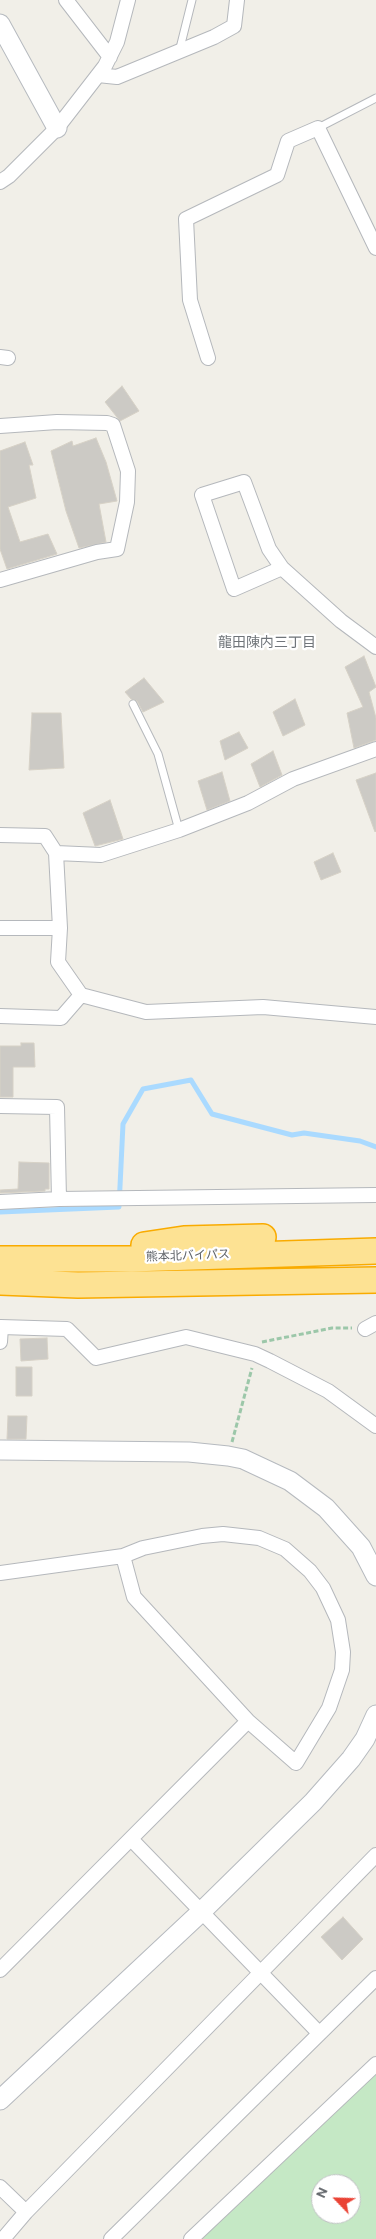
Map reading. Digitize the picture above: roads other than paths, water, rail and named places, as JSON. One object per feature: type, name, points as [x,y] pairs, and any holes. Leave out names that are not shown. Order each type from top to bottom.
[{"type":"highway","points":[[58,1258],[184,1239],[376,1235]]},
{"type":"highway","name":"熊本北バイパス","points":[[0,1259],[131,1259],[376,1251]]},
{"type":"highway","name":"熊本北バイパス","points":[[0,1282],[78,1285],[368,1281]]},
{"type":"street","points":[[66,0],[110,57]]},
{"type":"street","points":[[0,182],[9,176],[57,128],[98,75],[117,42],[128,0]]},
{"type":"street","points":[[98,75],[117,77],[234,26],[237,0]]},
{"type":"street","points":[[0,24],[57,128]]},
{"type":"street","points":[[208,358],[190,300],[186,218],[277,175],[288,141],[318,128],[376,248]]},
{"type":"street","points":[[0,426],[57,422],[107,423],[113,425],[128,471],[127,502],[118,549],[97,552],[1,576]]},
{"type":"street","points":[[282,568],[234,589],[202,495],[244,482],[269,549],[282,568],[376,648]]},
{"type":"street","points":[[56,853],[101,856],[179,830],[248,803],[293,779],[376,749]]},
{"type":"street","points":[[0,836],[45,836],[56,853],[60,928],[58,962],[81,994],[146,1012],[263,1007],[376,1017]]},
{"type":"street","points":[[0,928],[60,928]]},
{"type":"street","points":[[0,1016],[61,1018],[81,994]]},
{"type":"street","points":[[0,1106],[57,1107],[59,1200]]},
{"type":"street","points":[[0,1202],[376,1195]]},
{"type":"street","points":[[0,1342],[1,1327],[67,1329],[96,1358],[186,1337],[256,1354],[311,1381],[348,1404],[376,1426]]},
{"type":"street","points":[[0,1450],[190,1452],[228,1456],[265,1468],[290,1482],[326,1508],[361,1547],[376,1576]]},
{"type":"street","points":[[0,1572],[122,1556],[143,1548],[202,1536],[242,1535],[271,1542],[296,1556],[319,1582],[333,1606],[342,1632],[342,1670],[329,1708],[296,1763],[248,1721],[134,1597],[122,1556]]},
{"type":"street","points":[[0,2100],[201,1912],[334,1779],[365,1739],[376,1715]]},
{"type":"street","points":[[0,1970],[248,1721]]},
{"type":"street","points":[[130,1839],[319,2033]]},
{"type":"street","points":[[3,2239],[26,2212],[376,1856]]},
{"type":"street","points":[[111,2239],[376,1978]]},
{"type":"street","points":[[190,2239],[376,2064]]},
{"type":"street","points":[[0,2187],[26,2212]]},
{"type":"lane","points":[[178,52],[192,0]]},
{"type":"lane","points":[[318,128],[376,98]]},
{"type":"lane","points":[[133,704],[158,754],[179,830]]},
{"type":"waterway","points":[[0,1212],[119,1207],[123,1124],[143,1089],[191,1080],[212,1114],[292,1135],[304,1133],[360,1141],[376,1147]]},
{"type":"district","name":"龍田陳内三丁目","points":[[267,644]]}]
